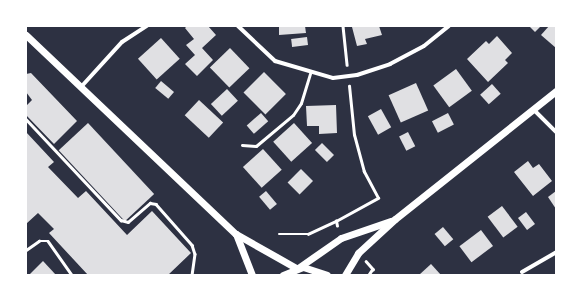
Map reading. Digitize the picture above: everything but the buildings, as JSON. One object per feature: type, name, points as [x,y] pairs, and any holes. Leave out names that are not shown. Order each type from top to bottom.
[{"type":"street","points":[[81,87],[122,42],[147,26]]},
{"type":"street","points":[[238,26],[275,61],[310,73],[348,76],[371,71],[405,57],[449,26]]},
{"type":"street","points":[[26,35],[236,234],[297,268],[312,268],[327,275]]},
{"type":"street","points":[[345,275],[358,253],[395,219],[556,91]]},
{"type":"street","points":[[534,110],[556,132]]},
{"type":"street","points":[[283,275],[297,268],[341,238],[395,219]]},
{"type":"street","points":[[236,234],[252,275]]},
{"type":"street","points":[[522,272],[556,252]]},
{"type":"lane","points":[[242,145],[256,146],[293,115],[301,103],[310,73]]},
{"type":"path","points":[[279,234],[308,234],[336,221],[378,198],[364,172],[354,135],[343,26]]},
{"type":"path","points":[[26,119],[121,220],[128,222],[150,203],[156,204],[192,245],[195,254],[192,275]]},
{"type":"path","points":[[336,221],[341,238]]},
{"type":"path","points":[[26,250],[39,241],[48,241],[72,275]]},
{"type":"path","points":[[358,253],[373,268],[368,275]]}]
